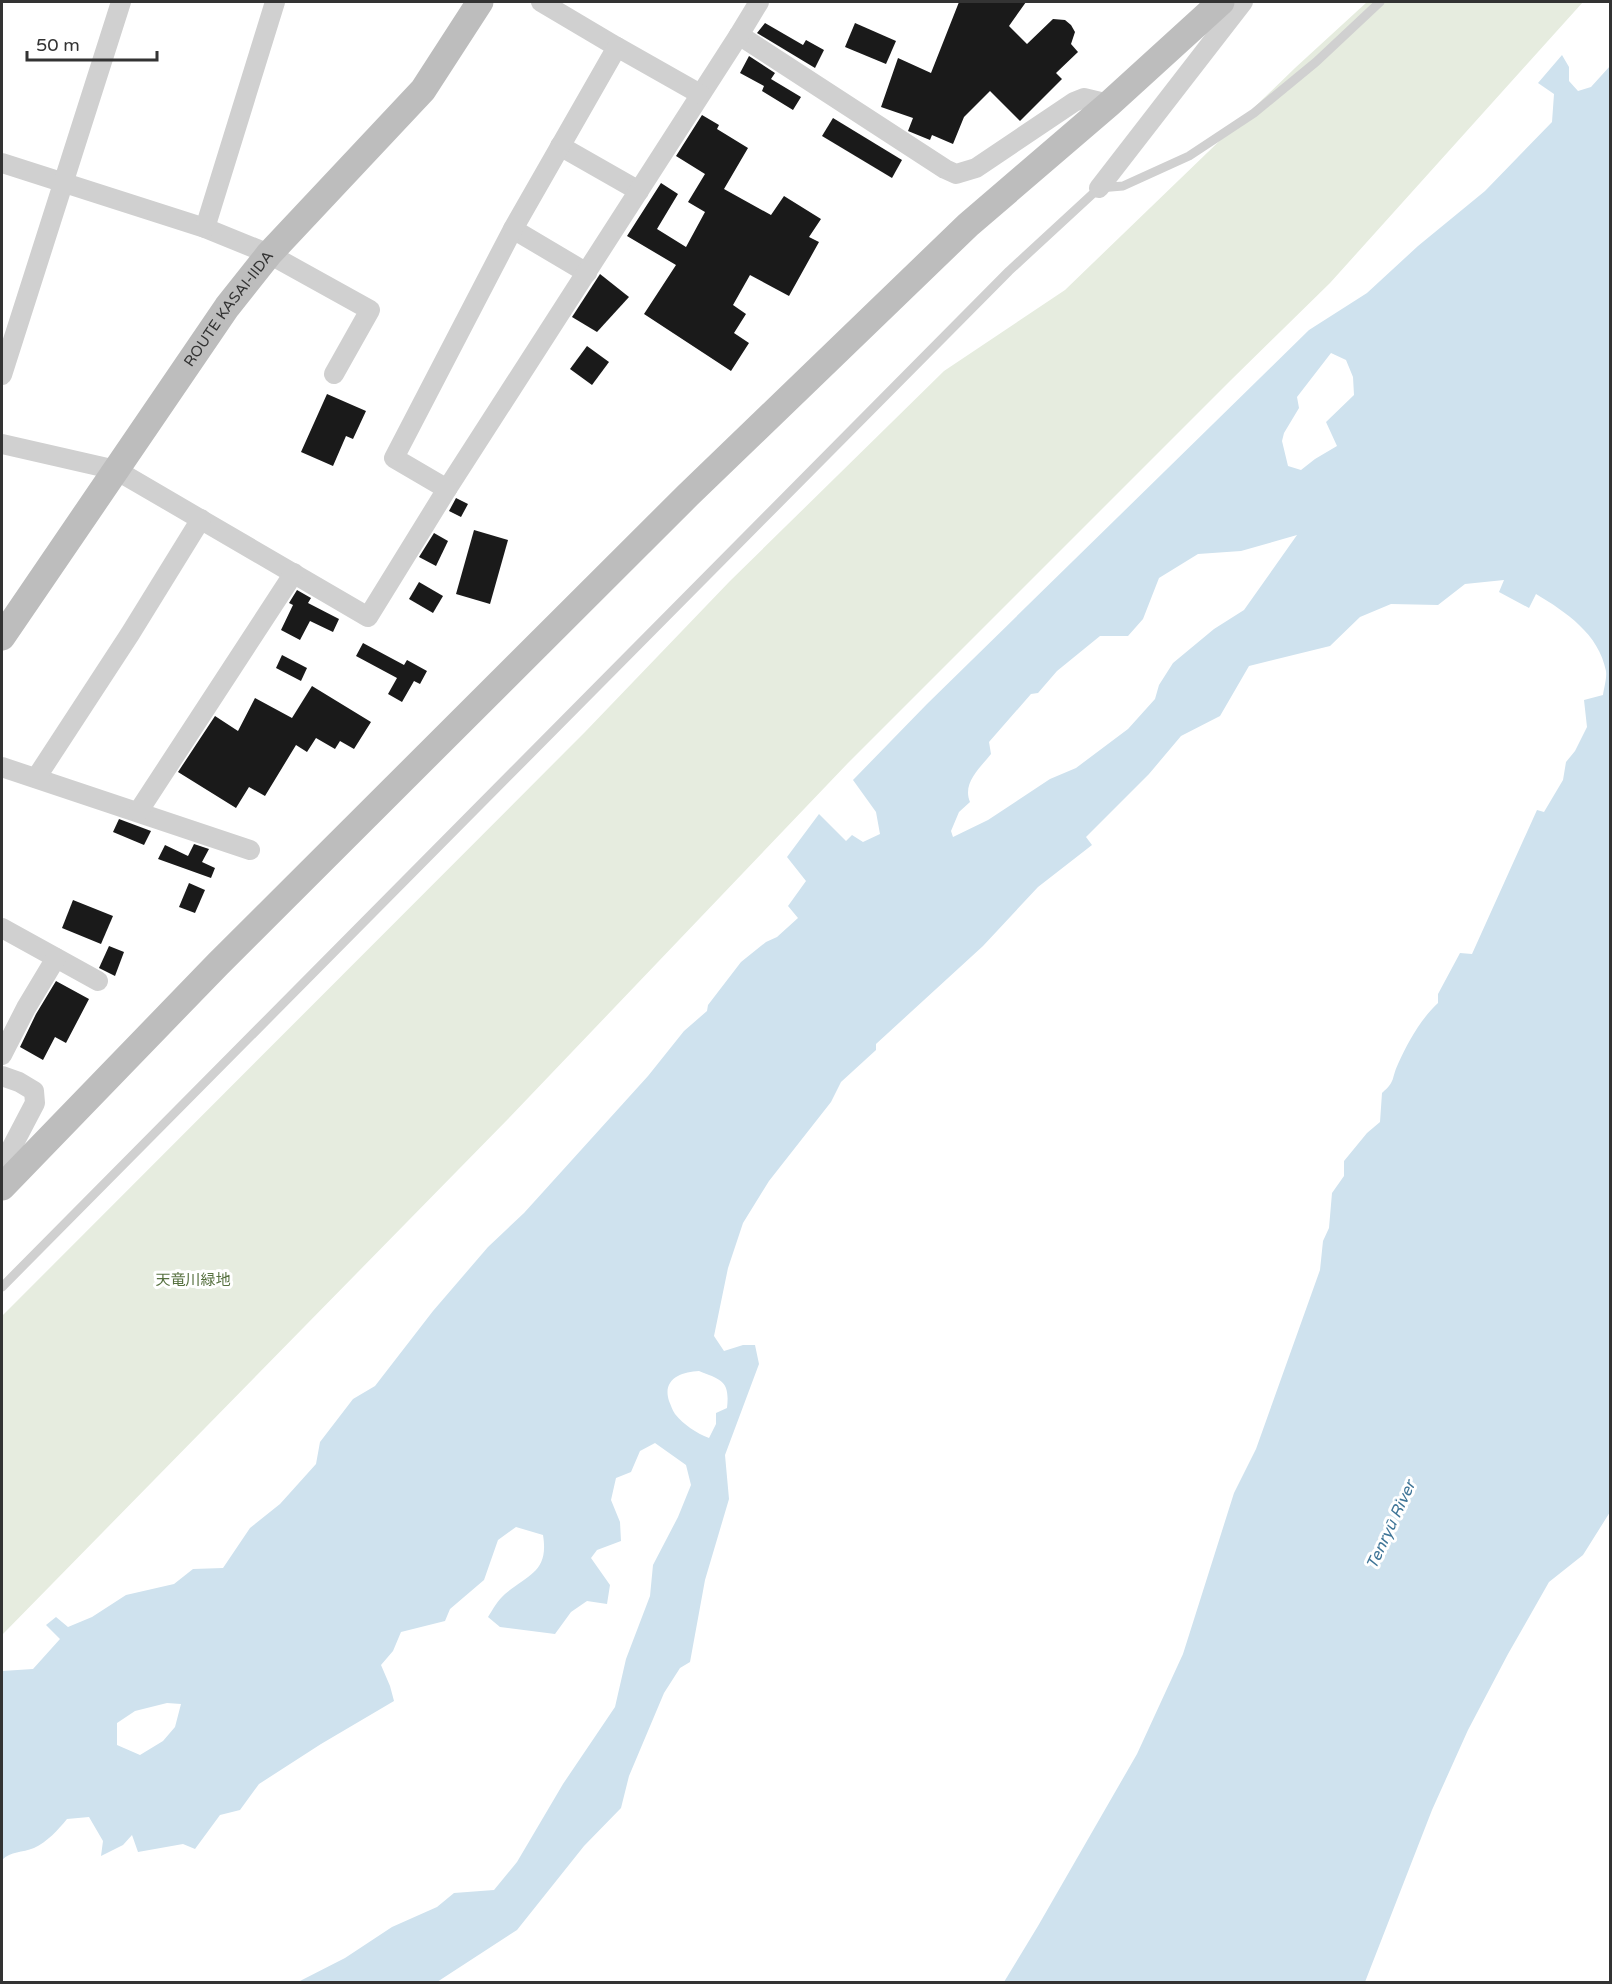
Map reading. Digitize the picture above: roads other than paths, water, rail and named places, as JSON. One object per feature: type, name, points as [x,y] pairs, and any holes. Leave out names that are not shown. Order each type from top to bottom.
[{"type":"street","points":[[2,375],[121,2]]},
{"type":"street","points":[[205,228],[275,2]]},
{"type":"street","name":"ROUTE KASAI-IIDA","points":[[2,637],[227,307],[269,254],[423,90],[480,2]]},
{"type":"street","points":[[541,2],[700,94]]},
{"type":"street","points":[[2,444],[116,470],[368,617],[447,489],[759,2]]},
{"type":"street","points":[[2,1187],[218,964],[688,495],[968,225],[1109,104],[1221,2]]},
{"type":"street","points":[[1099,189],[1243,2]]},
{"type":"street","points":[[739,35],[945,169],[957,174],[976,168],[1074,102],[1084,98],[1109,104]]},
{"type":"street","points":[[447,489],[394,458],[513,229],[617,47]]},
{"type":"street","points":[[560,146],[639,191]]},
{"type":"street","points":[[2,163],[205,228],[269,254],[370,310],[334,374]]},
{"type":"street","points":[[513,229],[587,273]]},
{"type":"street","points":[[36,778],[130,634],[201,519]]},
{"type":"street","points":[[138,812],[294,573]]},
{"type":"street","points":[[2,767],[250,850]]},
{"type":"street","points":[[2,928],[98,981]]},
{"type":"street","points":[[2,1054],[56,958]]},
{"type":"street","points":[[2,1076],[34,1091],[35,1103],[2,1166]]},
{"type":"lane","points":[[2,1287],[1001,279],[1099,189],[1122,186],[1189,156],[1254,113],[1316,62],[1380,2]]},
{"type":"water","name":"Tenryū River","points":[[1562,55],[1569,67],[1569,81],[1578,91],[1591,87],[1610,66],[1610,1512],[1583,1555],[1549,1582],[1468,1730],[1432,1810],[1365,1982],[1004,1982],[1137,1754],[1183,1654],[1234,1493],[1256,1449],[1320,1270],[1323,1241],[1329,1228],[1332,1193],[1344,1176],[1344,1161],[1367,1133],[1380,1122],[1382,1093],[1391,1083],[1406,1048],[1420,1024],[1438,1003],[1438,994],[1460,953],[1472,954],[1537,810],[1544,812],[1563,780],[1566,762],[1575,751],[1587,727],[1584,700],[1603,695],[1606,671],[1602,658],[1589,635],[1559,608],[1536,594],[1529,608],[1499,592],[1504,580],[1465,584],[1438,605],[1391,604],[1360,617],[1330,646],[1249,666],[1220,716],[1181,736],[1149,774],[1086,837],[1092,845],[1038,887],[983,946],[876,1044],[876,1050],[841,1082],[831,1102],[769,1181],[743,1223],[728,1268],[714,1336],[724,1351],[743,1345],[755,1345],[759,1364],[725,1455],[729,1499],[705,1580],[690,1662],[680,1668],[664,1693],[629,1776],[621,1808],[584,1846],[517,1930],[437,1982],[298,1982],[345,1958],[392,1927],[437,1907],[454,1893],[494,1890],[517,1862],[563,1784],[615,1707],[626,1659],[650,1596],[653,1565],[678,1517],[691,1485],[686,1465],[655,1443],[640,1451],[631,1472],[616,1478],[611,1500],[620,1522],[621,1541],[597,1550],[591,1558],[610,1585],[607,1604],[587,1601],[571,1612],[555,1634],[500,1627],[488,1617],[502,1596],[535,1571],[543,1557],[543,1535],[516,1527],[498,1540],[484,1580],[450,1609],[445,1621],[401,1632],[393,1651],[381,1665],[394,1701],[259,1784],[240,1810],[220,1815],[195,1849],[183,1844],[138,1852],[132,1835],[123,1845],[101,1856],[103,1841],[89,1817],[67,1819],[39,1845],[30,1850],[9,1855],[2,1860],[2,1671],[33,1669],[60,1639],[46,1625],[56,1617],[68,1627],[92,1617],[126,1595],[174,1584],[193,1569],[223,1568],[250,1528],[280,1504],[316,1464],[320,1442],[353,1399],[375,1386],[433,1311],[488,1247],[524,1213],[648,1076],[684,1031],[707,1011],[708,1005],[741,962],[766,942],[777,937],[798,918],[788,906],[806,881],[787,857],[819,814],[846,841],[852,835],[863,842],[880,834],[876,812],[853,780],[927,704],[1309,330],[1367,293],[1418,246],[1485,191],[1552,122],[1554,94],[1538,83]],"holes":[[[1331,353],[1346,360],[1353,377],[1354,395],[1326,422],[1337,446],[1301,470],[1288,466],[1282,441],[1284,433],[1299,408],[1297,397]],[[1297,535],[1244,610],[1214,629],[1173,663],[1159,685],[1155,699],[1128,729],[1076,768],[1050,779],[988,820],[953,837],[951,831],[959,812],[970,802],[968,795],[970,782],[991,754],[989,742],[1031,694],[1038,693],[1057,671],[1100,636],[1128,636],[1143,619],[1159,578],[1198,554],[1241,551]],[[699,1371],[719,1380],[726,1387],[727,1408],[716,1413],[716,1424],[709,1438],[682,1422],[669,1401],[668,1387],[671,1382],[680,1375]],[[167,1703],[181,1704],[175,1727],[163,1741],[140,1755],[117,1745],[117,1723],[135,1711]]]},
{"type":"park label","name":"天竜川緑地","points":[[193,1280]]}]
